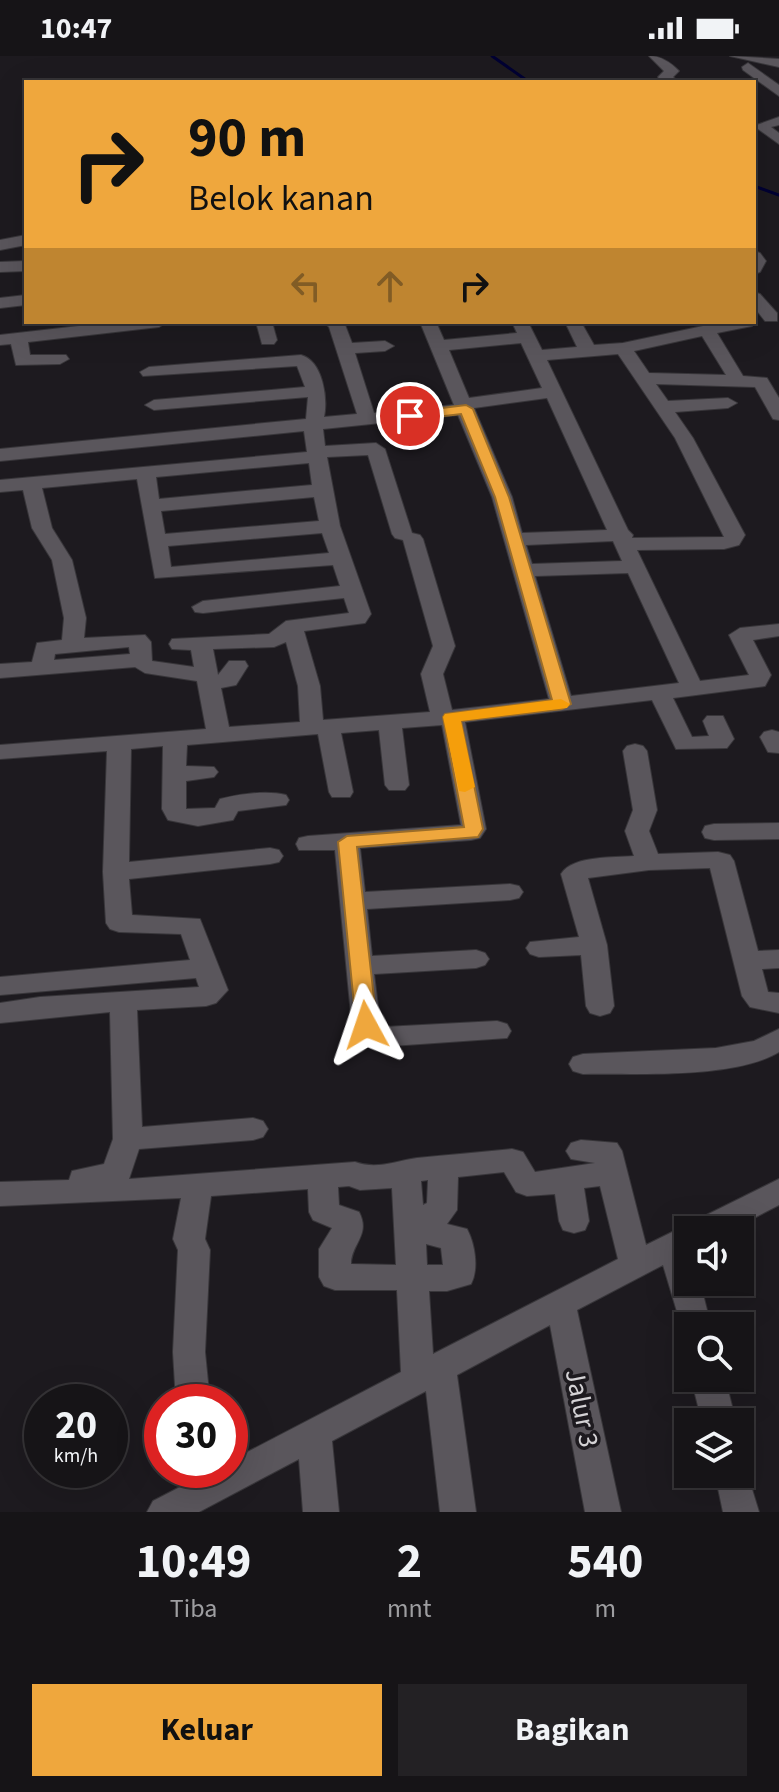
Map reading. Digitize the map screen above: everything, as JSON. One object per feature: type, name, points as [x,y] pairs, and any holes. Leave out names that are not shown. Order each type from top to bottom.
[{"type":"street","points":[[655,56],[672,71],[665,77],[669,80]]},
{"type":"street","points":[[736,56],[753,61],[777,62]]},
{"type":"street","points":[[753,61],[779,91]]},
{"type":"street","points":[[756,93],[779,91]]},
{"type":"street","points":[[758,127],[779,121]]},
{"type":"street","points":[[758,127],[779,140]]},
{"type":"street","points":[[0,230],[24,227]]},
{"type":"street","points":[[0,248],[24,241]]},
{"type":"street","points":[[0,248],[24,247]]},
{"type":"street","points":[[0,258],[24,256]]},
{"type":"street","points":[[0,267],[24,266]]},
{"type":"street","points":[[0,303],[24,300]]},
{"type":"street","points":[[756,300],[768,318]]},
{"type":"street","points":[[0,340],[142,324]]},
{"type":"street","points":[[337,324],[368,421]]},
{"type":"street","points":[[429,324],[502,497],[562,704]]},
{"type":"street","points":[[574,324],[588,351]]},
{"type":"street","points":[[437,346],[527,338],[588,351],[623,348],[738,324]]},
{"type":"street","points":[[708,332],[735,375]]},
{"type":"street","points":[[19,338],[22,361],[60,359]]},
{"type":"street","points":[[527,338],[692,688]]},
{"type":"street","points":[[345,349],[385,346]]},
{"type":"street","points":[[514,539],[732,541],[735,535],[708,480],[664,407],[623,348]]},
{"type":"street","points":[[149,372],[301,360],[305,363],[319,401],[313,427],[322,490],[330,526],[360,614],[357,618],[294,626],[274,640],[191,644],[210,680],[219,735]]},
{"type":"street","points":[[645,378],[761,382],[773,391],[779,415]]},
{"type":"street","points":[[154,405],[315,391]]},
{"type":"street","points":[[0,455],[313,427],[557,398]]},
{"type":"street","points":[[664,407],[728,403]]},
{"type":"street","points":[[109,445],[113,475]]},
{"type":"street","points":[[0,486],[376,449],[444,646],[432,674],[447,717],[474,829],[471,832],[308,844]]},
{"type":"street","points":[[60,450],[63,480]]},
{"type":"street","points":[[145,472],[164,575],[340,558]]},
{"type":"street","points":[[31,483],[42,528],[62,560],[75,618],[72,644]]},
{"type":"street","points":[[151,506],[322,490]]},
{"type":"street","points":[[157,541],[330,526]]},
{"type":"street","points":[[523,570],[636,567]]},
{"type":"street","points":[[203,607],[350,591]]},
{"type":"street","points":[[288,630],[295,634],[341,792]]},
{"type":"street","points":[[0,752],[447,717],[757,681],[760,675],[740,635],[779,630]]},
{"type":"street","points":[[42,667],[44,649],[72,644],[137,640],[141,660]]},
{"type":"street","points":[[0,671],[141,660],[152,667],[210,680],[228,680],[237,666]]},
{"type":"street","points":[[659,692],[684,744],[719,743],[722,739],[715,721]]},
{"type":"street","points":[[390,722],[397,785]]},
{"type":"street","points":[[175,738],[174,809],[177,815],[224,815],[229,804],[277,800]]},
{"type":"street","points":[[0,1013],[206,996],[214,990],[214,981],[189,924],[119,923],[116,872],[119,741]]},
{"type":"street","points":[[635,751],[645,810],[637,831],[649,862]]},
{"type":"street","points":[[176,774],[206,772]]},
{"type":"street","points":[[714,832],[779,831]]},
{"type":"street","points":[[347,842],[366,1025],[377,1037],[497,1031]]},
{"type":"street","points":[[116,872],[270,856]]},
{"type":"street","points":[[600,1006],[594,942],[574,874],[582,870],[649,862],[721,861],[757,998],[779,1003]]},
{"type":"street","points":[[354,901],[510,892]]},
{"type":"street","points":[[539,948],[593,947]]},
{"type":"street","points":[[361,966],[476,959]]},
{"type":"street","points":[[745,961],[779,959]]},
{"type":"street","points":[[0,986],[206,968]]},
{"type":"street","points":[[0,1182],[109,1177],[120,1169],[128,1139],[123,1001]]},
{"type":"street","points":[[583,1064],[740,1057],[769,1048],[779,1039]]},
{"type":"street","points":[[128,1139],[253,1129]]},
{"type":"street","points":[[581,1151],[606,1149],[635,1265]]},
{"type":"street","points":[[458,1512],[410,1275],[407,1171],[512,1160],[527,1184],[612,1173]]},
{"type":"street","points":[[323,1176],[324,1212],[348,1221],[347,1237],[335,1249],[333,1275],[447,1278],[460,1275],[456,1238],[432,1234],[432,1214],[442,1210],[443,1168]]},
{"type":"street","points":[[0,1194],[323,1176],[406,1175]]},
{"type":"street","points":[[568,1181],[574,1221]]},
{"type":"street","points":[[192,1384],[189,1352],[194,1250],[189,1239],[198,1185]]},
{"type":"street","points":[[730,1216],[779,1191]]},
{"type":"street","points":[[248,1461],[314,1434],[674,1245]]},
{"type":"street","name":"Jalur 3","points":[[559,1304],[566,1325],[603,1512]]},
{"type":"street","points":[[314,1434],[321,1512]]},
{"type":"street","points":[[165,1512],[190,1488]]},
{"type":"street","points":[[735,1488],[741,1512]]},
{"type":"waterway","points":[[492,56],[526,80]]},
{"type":"waterway","points":[[756,187],[779,195]]},
{"type":"slow traffic","points":[[465,787],[452,717],[561,704]]},
{"type":"route","points":[[366,1025],[347,842],[466,835],[471,832],[474,829],[452,717],[562,704],[502,497],[466,409],[410,416]]}]
